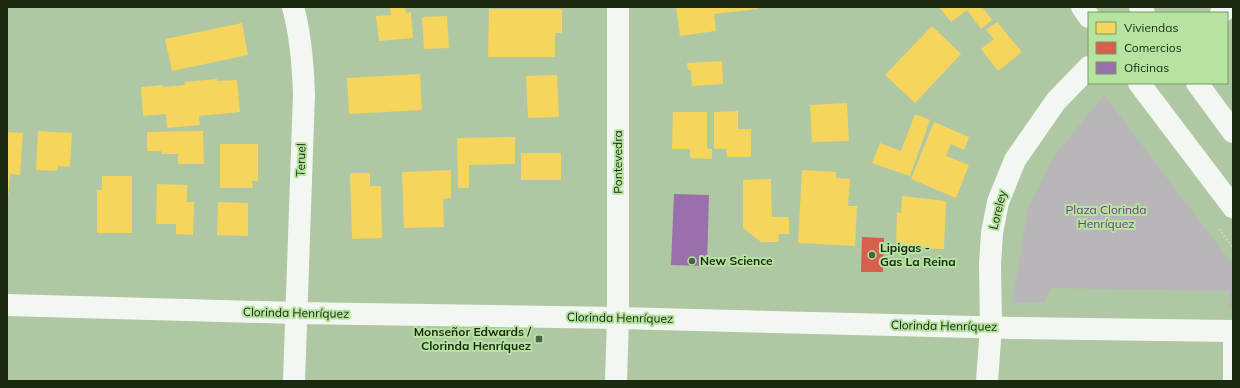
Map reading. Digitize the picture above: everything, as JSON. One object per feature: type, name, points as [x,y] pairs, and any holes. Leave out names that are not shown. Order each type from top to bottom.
[{"type":"street","name":"Teruel","points":[[294,7],[303,60],[304,94],[294,381]]},
{"type":"street","name":"Pontevedra","points":[[616,381],[618,318],[618,7]]},
{"type":"street","name":"Loreley","points":[[986,381],[991,327],[990,264],[992,233],[998,202],[1015,160],[1023,148],[1056,101],[1088,68]]},
{"type":"street","points":[[1141,84],[1233,207]]},
{"type":"street","points":[[1197,84],[1233,132]]},
{"type":"street","name":"Clorinda Henríquez","points":[[7,305],[296,313],[1231,331]]},
{"type":"lane","points":[[1230,381],[1231,331]]},
{"type":"green space","name":"Plaza Clorinda Henríquez","points":[[1104,95],[1233,265],[1233,308],[1228,308],[1230,291],[1050,288],[1045,302],[1012,303],[1028,209],[1056,154]]},
{"type":"building: Viviendas","points":[[390,7],[405,7],[406,13],[411,12],[413,38],[379,41],[376,16],[391,15]]},
{"type":"building: Viviendas","points":[[676,7],[757,7],[758,9],[714,14],[716,31],[680,36]]},
{"type":"building: Viviendas","points":[[939,7],[982,7],[992,20],[981,29],[967,10],[951,22]]},
{"type":"building: Viviendas","points":[[489,9],[562,9],[562,33],[555,33],[555,57],[488,57]]},
{"type":"building: Viviendas","points":[[447,16],[449,48],[424,49],[422,17]]},
{"type":"building: Viviendas","points":[[997,22],[1022,52],[998,71],[981,49],[994,39],[986,30]]},
{"type":"building: Viviendas","points":[[242,23],[248,55],[172,71],[165,39]]},
{"type":"building: Viviendas","points":[[932,26],[961,54],[915,103],[885,75]]},
{"type":"building: Viviendas","points":[[722,61],[723,84],[692,86],[691,70],[688,70],[687,63]]},
{"type":"building: Viviendas","points":[[420,74],[422,110],[349,114],[347,78]]},
{"type":"building: Viviendas","points":[[557,75],[559,117],[528,118],[526,76]]},
{"type":"building: Viviendas","points":[[217,79],[217,81],[237,80],[240,112],[199,116],[200,125],[167,128],[166,114],[143,116],[141,87],[185,85],[184,82]]},
{"type":"building: Viviendas","points":[[847,103],[849,141],[812,142],[810,105]]},
{"type":"building: Viviendas","points":[[738,111],[738,129],[751,129],[751,157],[727,157],[726,149],[714,149],[714,112]]},
{"type":"building: Viviendas","points":[[673,112],[707,112],[707,148],[712,149],[712,159],[690,158],[690,149],[672,149]]},
{"type":"building: Viviendas","points":[[915,114],[930,120],[910,176],[872,163],[880,143],[901,151]]},
{"type":"building: Viviendas","points":[[934,122],[969,137],[964,150],[951,144],[946,156],[969,165],[956,198],[911,179]]},
{"type":"building: Viviendas","points":[[38,131],[72,133],[70,167],[58,166],[57,171],[36,170]]},
{"type":"building: Viviendas","points":[[203,131],[204,164],[178,164],[178,154],[162,154],[161,151],[147,151],[147,132]]},
{"type":"building: Viviendas","points":[[7,132],[23,133],[20,175],[10,174],[8,198],[7,198]]},
{"type":"building: Viviendas","points":[[515,137],[515,164],[469,165],[469,188],[458,188],[457,138]]},
{"type":"building: Viviendas","points":[[220,144],[258,144],[258,181],[252,181],[253,188],[220,188]]},
{"type":"building: Viviendas","points":[[521,153],[561,153],[561,180],[521,180]]},
{"type":"building: Viviendas","points":[[451,170],[451,198],[443,199],[444,227],[404,228],[402,172]]},
{"type":"building: Viviendas","points":[[802,170],[836,172],[836,178],[850,179],[848,206],[857,206],[855,246],[798,243]]},
{"type":"building: Viviendas","points":[[350,173],[370,173],[370,186],[381,186],[382,238],[352,239]]},
{"type":"building: Viviendas","points":[[102,176],[132,176],[132,233],[97,233],[97,190],[102,190]]},
{"type":"building: Viviendas","points":[[771,179],[772,217],[789,217],[789,234],[779,234],[778,242],[761,242],[743,228],[743,180]]},
{"type":"building: Viviendas","points":[[157,184],[187,185],[187,202],[194,202],[193,235],[176,234],[176,224],[156,224]]},
{"type":"building: Viviendas","points":[[902,196],[946,201],[944,249],[896,248],[897,212],[901,213]]},
{"type":"building: Viviendas","points":[[218,202],[248,203],[248,236],[217,235]]},
{"type":"building: Comercios","name":"Lipigas - Gas La Reina","points":[[862,237],[884,238],[883,272],[861,272]]},
{"type":"building: Oficinas","points":[[674,194],[709,195],[707,266],[671,265]]},
{"type":"place","name":"Lipigas - Gas La Reina","points":[[872,255]]},
{"type":"place","name":"New Science","points":[[692,261]]},
{"type":"place","name":"Monseñor Edwards / Clorinda Henríquez","points":[[539,339]]}]
